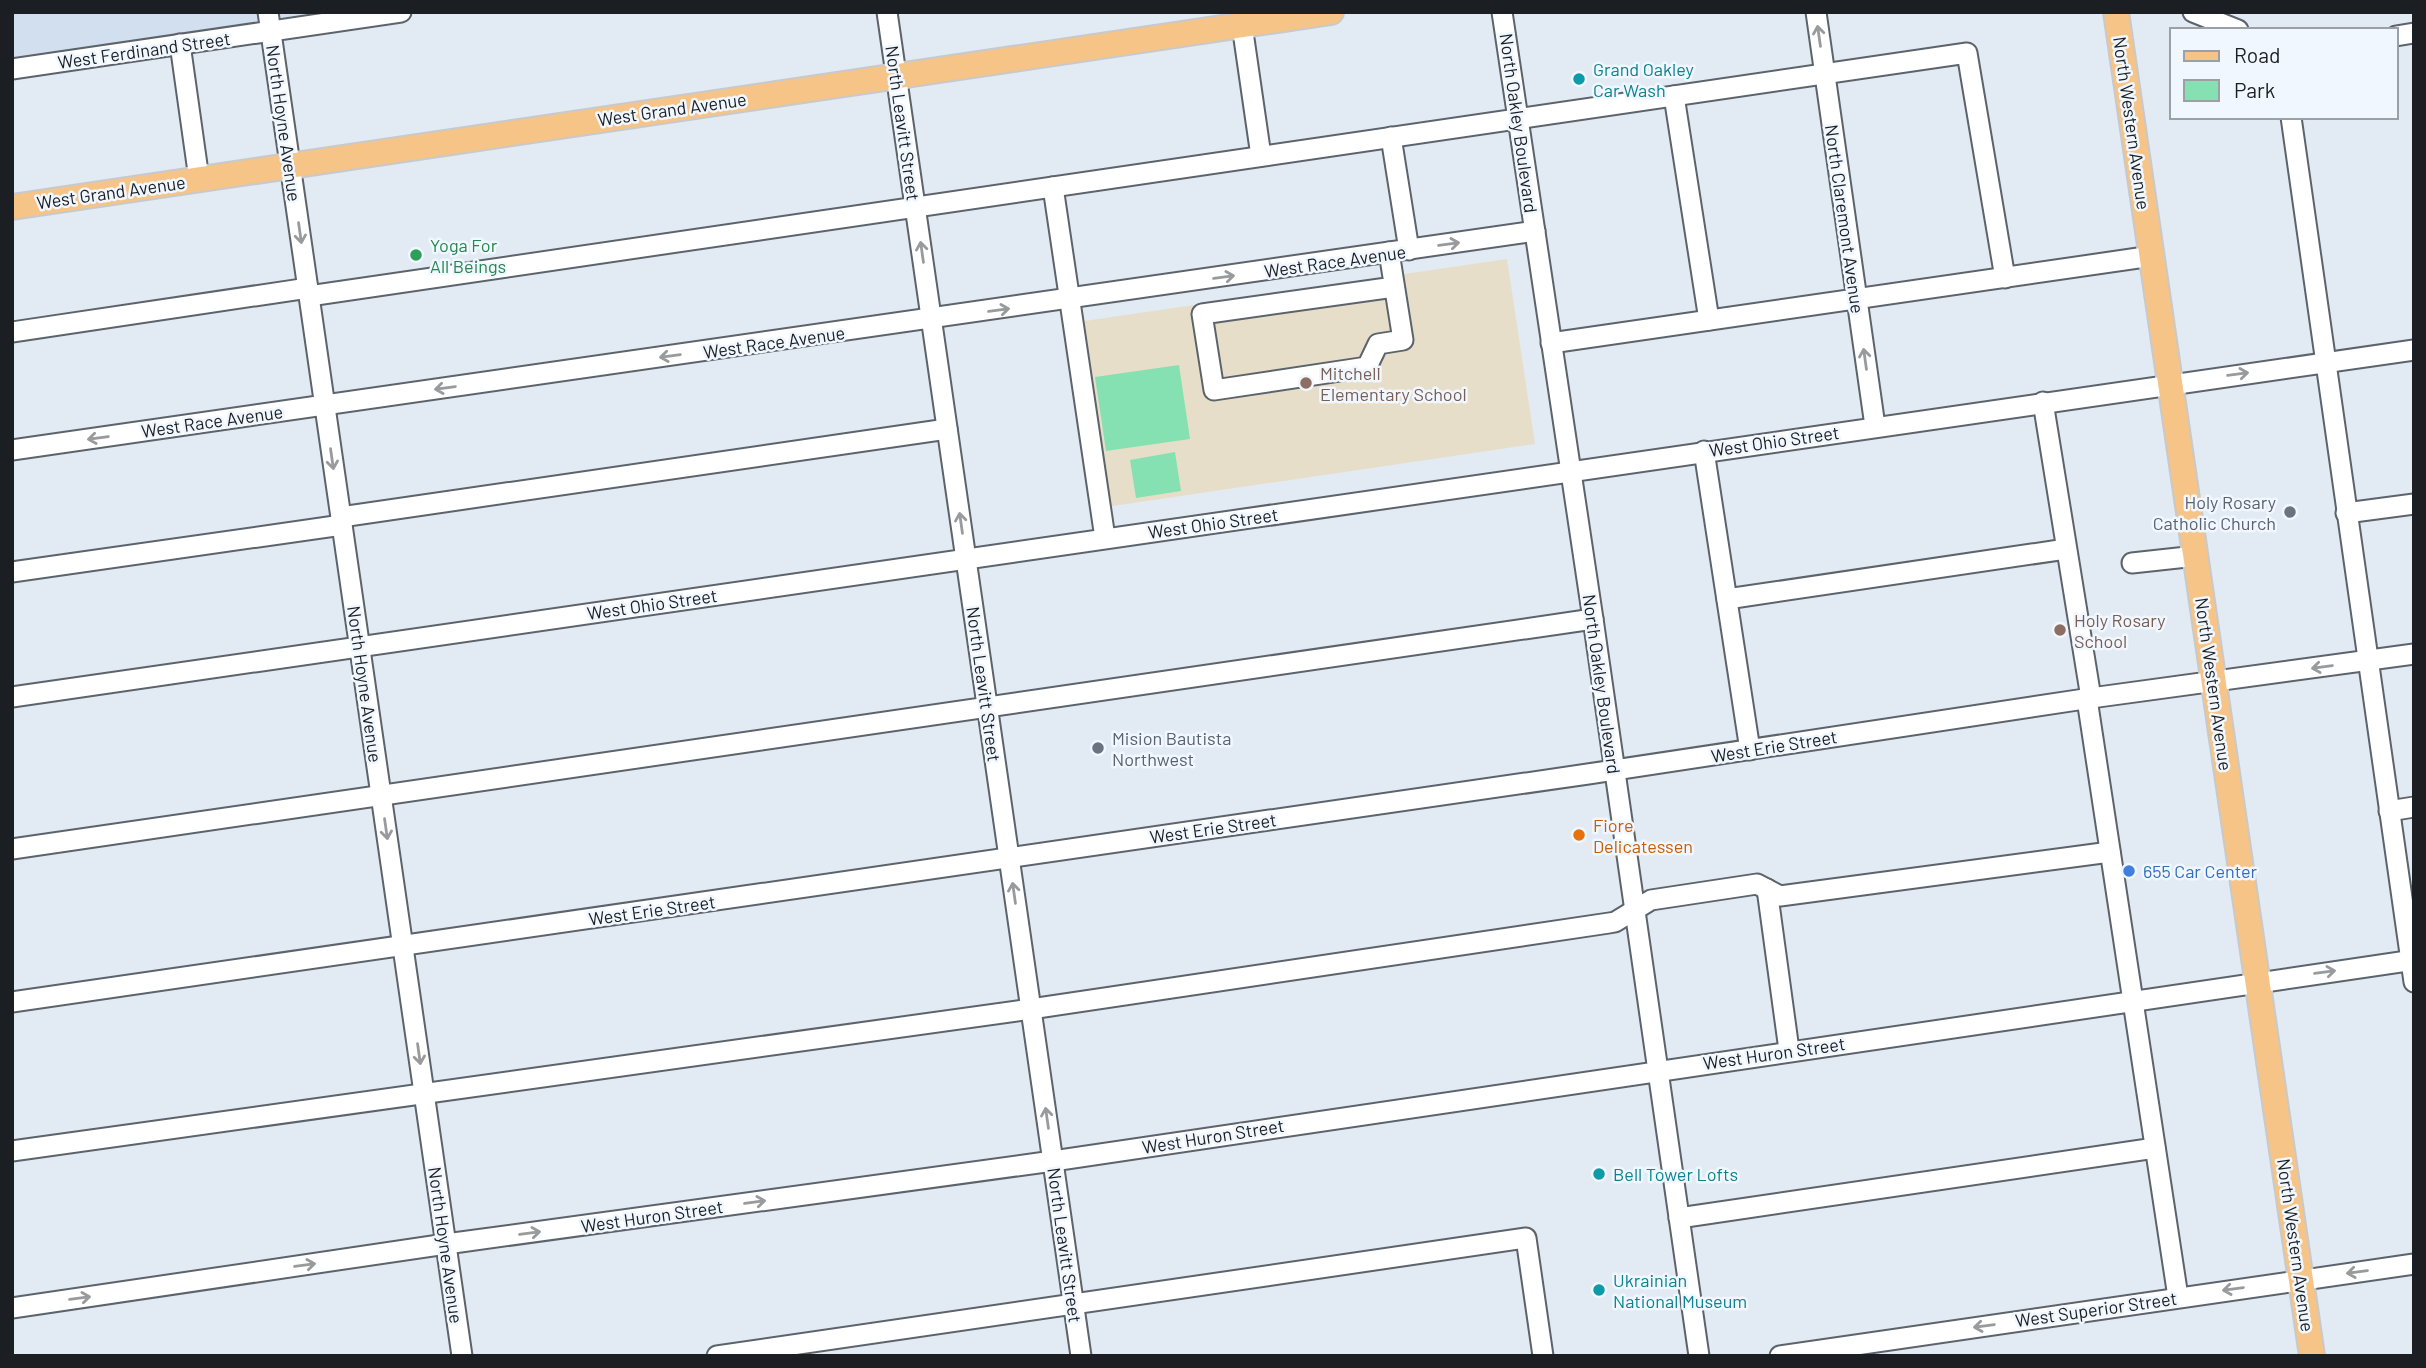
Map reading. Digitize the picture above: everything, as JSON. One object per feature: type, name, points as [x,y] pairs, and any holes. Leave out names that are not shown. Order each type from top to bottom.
[{"type":"main road","name":"West Grand Avenue","points":[[12,206],[1331,12]]},
{"type":"main road","name":"North Western Avenue","points":[[2116,12],[2312,1356]]},
{"type":"street","name":"West Ferdinand Street","points":[[12,69],[180,44],[269,22],[401,12]]},
{"type":"street","name":"North Leavitt Street","points":[[887,12],[1081,1356]]},
{"type":"street","name":"North Oakley Boulevard","points":[[1502,12],[1699,1356]]},
{"type":"street","name":"North Claremont Avenue","points":[[1816,12],[1875,426]]},
{"type":"street","points":[[2193,12],[2233,28]]},
{"type":"street","name":"North Hoyne Avenue","points":[[269,22],[462,1356]]},
{"type":"street","points":[[1242,25],[1261,156]]},
{"type":"street","points":[[180,44],[199,179]]},
{"type":"street","points":[[12,332],[915,207],[1967,53],[2005,278]]},
{"type":"street","points":[[1674,96],[1709,320]]},
{"type":"street","points":[[2291,119],[2414,982]]},
{"type":"street","points":[[1391,137],[1409,250]]},
{"type":"street","points":[[1053,187],[1105,538]]},
{"type":"street","name":"West Race Avenue","points":[[12,450],[1535,231]]},
{"type":"street","points":[[1389,253],[1403,340],[1378,344],[1367,367],[1214,390],[1202,314],[1394,287]]},
{"type":"street","points":[[1551,343],[2152,256]]},
{"type":"street","name":"West Ohio Street","points":[[12,697],[2170,383],[2414,350]]},
{"type":"street","points":[[2043,402],[2178,1297]]},
{"type":"street","points":[[12,572],[947,429]]},
{"type":"street","points":[[1704,451],[1750,750]]},
{"type":"street","points":[[2346,513],[2414,504]]},
{"type":"street","points":[[1727,599],[2066,549]]},
{"type":"street","points":[[2132,563],[2196,556]]},
{"type":"street","points":[[12,849],[1593,619]]},
{"type":"street","name":"West Erie Street","points":[[12,1002],[2414,654]]},
{"type":"street","points":[[2389,811],[2414,807]]},
{"type":"street","points":[[12,1151],[1031,1009],[1609,923],[1651,900],[1757,884],[1780,896],[2110,852]]},
{"type":"street","points":[[1767,889],[1789,1050]]},
{"type":"street","name":"West Huron Street","points":[[12,1308],[446,1244],[1053,1161],[2132,999],[2412,960]]},
{"type":"street","points":[[1679,1218],[2155,1148]]},
{"type":"street","points":[[717,1356],[1525,1238],[1543,1356]]},
{"type":"street","name":"West Superior Street","points":[[1780,1356],[2414,1264]]},
{"type":"shaded area","points":[[12,12],[416,12],[12,72]]},
{"type":"shaded area","name":"Mitchell Elementary School","points":[[1507,259],[1535,444],[1106,507],[1078,322]]},
{"type":"green space","points":[[1179,365],[1190,439],[1106,451],[1095,377]]},
{"type":"green space","points":[[1175,452],[1181,491],[1136,498],[1130,460]]},
{"type":"place","name":"Grand Oakley Car Wash","points":[[1579,79]]},
{"type":"place","name":"Yoga For All Beings","points":[[416,255]]},
{"type":"place","name":"Mitchell Elementary School","points":[[1306,383]]},
{"type":"place","name":"Holy Rosary Catholic Church","points":[[2290,512]]},
{"type":"place","name":"Holy Rosary School","points":[[2060,630]]},
{"type":"place","name":"Mision Bautista Northwest","points":[[1098,748]]},
{"type":"place","name":"Fiore Delicatessen","points":[[1579,835]]},
{"type":"place","name":"655 Car Center","points":[[2129,871]]},
{"type":"place","name":"Bell Tower Lofts","points":[[1599,1174]]},
{"type":"place","name":"Ukrainian National Museum","points":[[1599,1290]]}]
